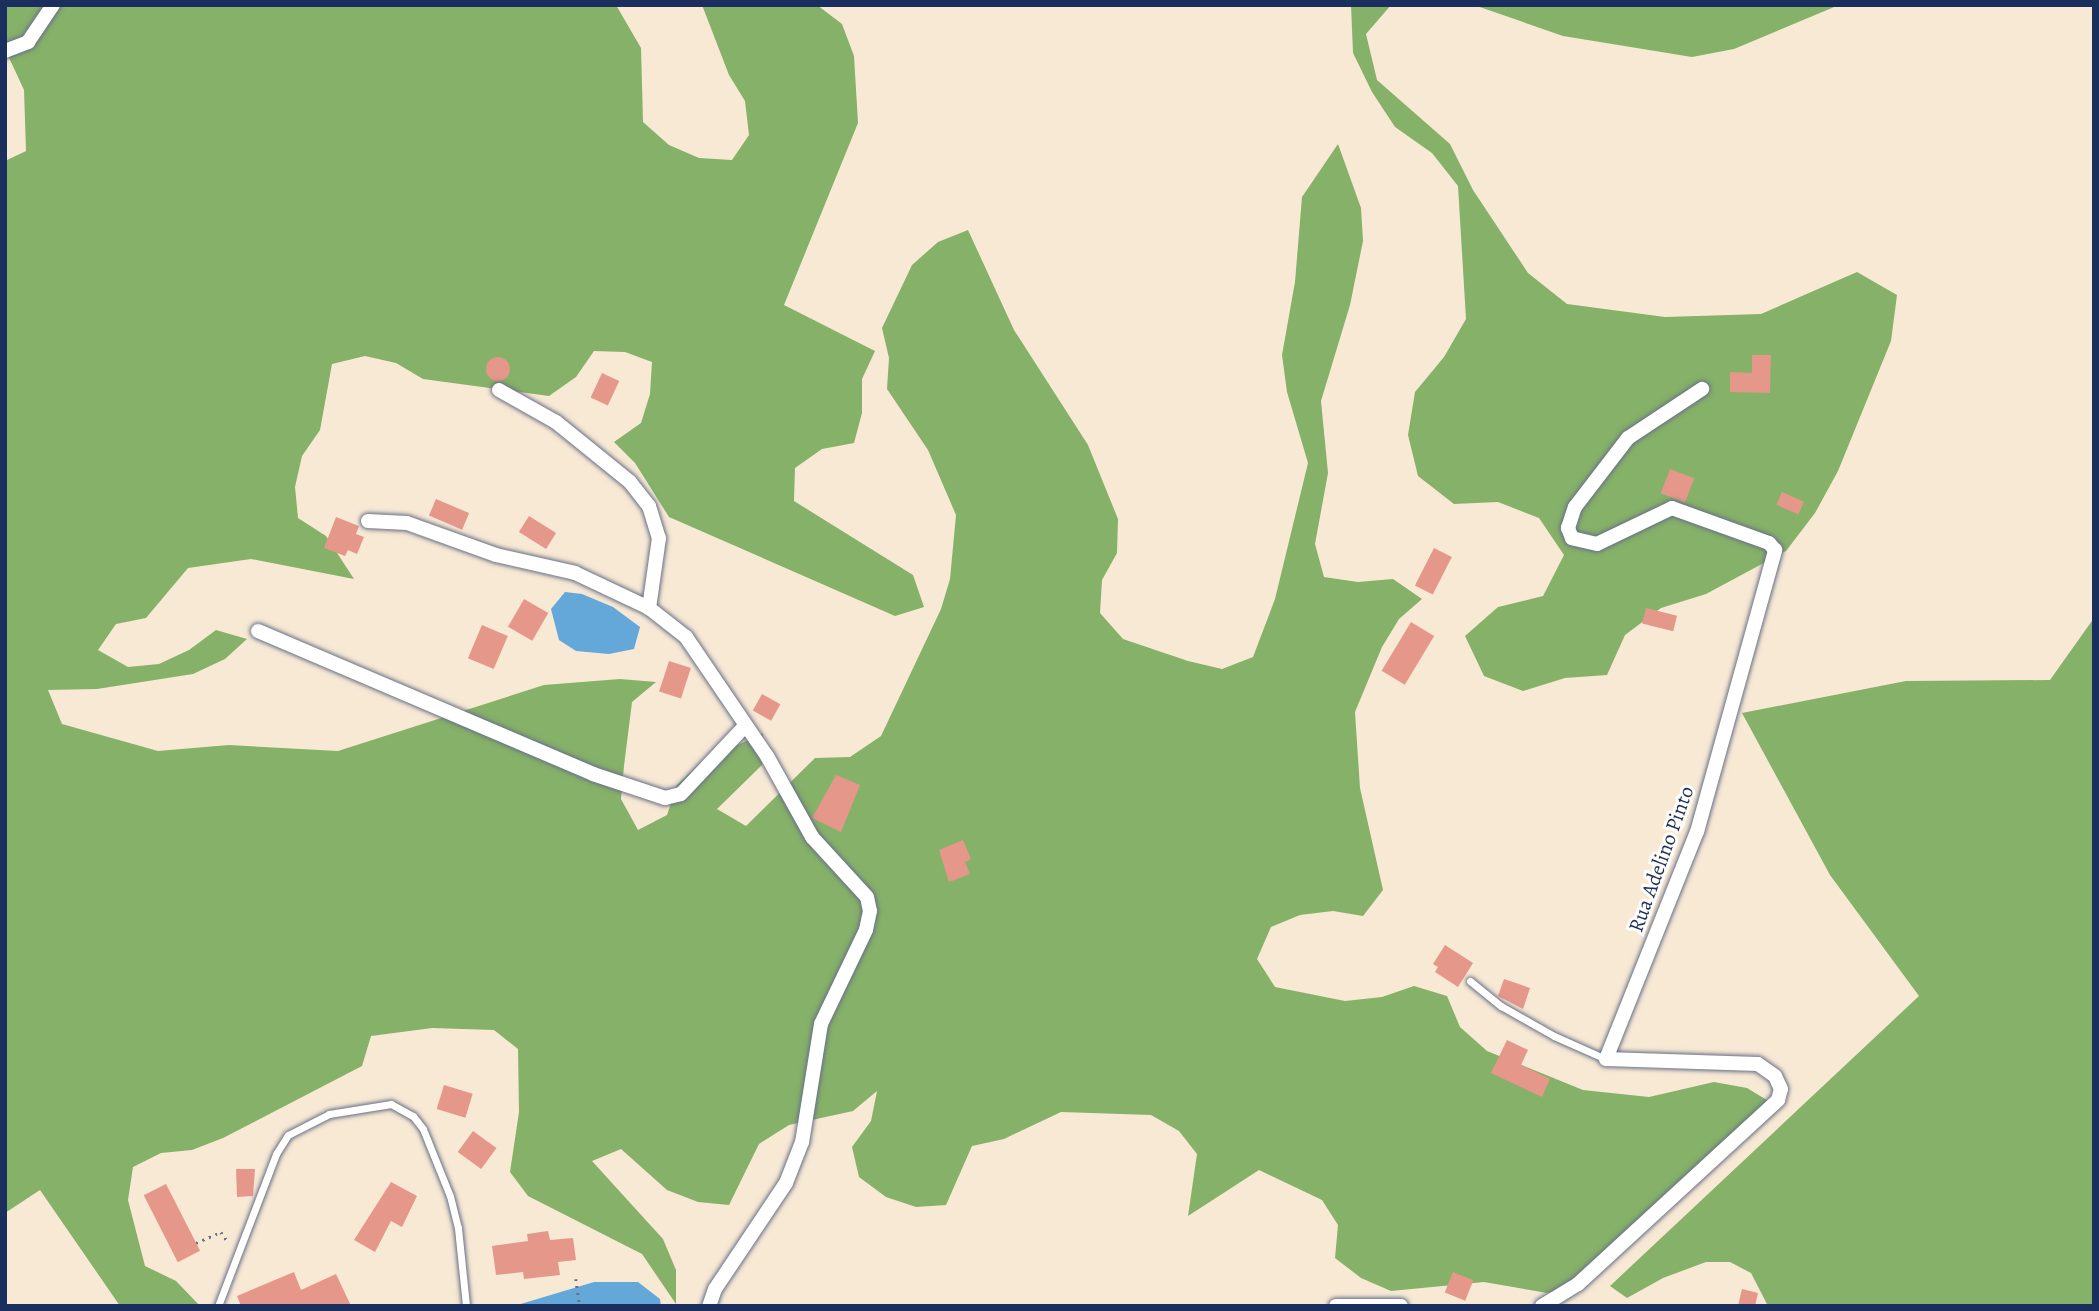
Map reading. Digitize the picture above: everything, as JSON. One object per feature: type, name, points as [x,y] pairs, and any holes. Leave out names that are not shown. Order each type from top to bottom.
[{"type":"street","points":[[5,51],[28,42],[53,5]]},
{"type":"street","name":"Rua Adelino Pinto","points":[[1606,1059],[1697,832],[1774,550],[1769,542],[1672,508],[1597,544],[1572,538],[1568,528],[1575,507],[1628,438],[1702,389]]},
{"type":"street","points":[[499,390],[556,422],[630,482],[649,506],[659,538],[649,608]]},
{"type":"street","points":[[369,521],[407,523],[496,555],[575,573],[649,608],[686,637],[744,727],[767,756],[812,837],[867,897],[870,911],[821,1024],[802,1142],[786,1183],[715,1289],[709,1306]]},
{"type":"street","points":[[258,631],[593,774],[665,798],[681,794],[744,727]]},
{"type":"street","points":[[1542,1306],[1578,1284],[1778,1100],[1780,1089],[1775,1076],[1758,1065],[1606,1059]]},
{"type":"street","points":[[1335,1306],[1401,1306]]},
{"type":"lane","points":[[1470,981],[1512,1012],[1606,1059]]},
{"type":"lane","points":[[218,1306],[236,1253],[256,1214],[276,1154],[288,1135],[330,1114],[391,1104],[413,1116],[423,1129],[450,1196],[458,1228],[466,1306]]},
{"type":"path","points":[[196,1243],[221,1232],[236,1253]]},
{"type":"path","points":[[576,1279],[580,1306]]},
{"type":"green space","points":[[5,5],[616,5],[641,48],[643,122],[669,145],[699,158],[732,160],[749,135],[745,101],[729,75],[702,5],[817,5],[842,24],[854,56],[858,123],[784,305],[875,351],[862,379],[862,413],[854,443],[822,449],[795,468],[794,501],[913,575],[924,607],[895,616],[669,517],[635,463],[614,442],[641,423],[650,394],[652,362],[625,352],[594,351],[576,377],[549,396],[423,379],[396,363],[365,356],[332,364],[320,430],[302,456],[295,487],[298,518],[326,536],[354,579],[251,559],[188,568],[146,618],[116,624],[98,650],[128,667],[159,664],[189,650],[216,630],[247,639],[225,659],[193,674],[97,689],[48,690],[62,724],[158,751],[229,745],[338,751],[544,685],[620,679],[656,682],[632,702],[624,766],[621,799],[638,830],[667,815],[677,785],[701,762],[763,733],[762,765],[717,809],[746,826],[815,758],[850,757],[881,736],[941,609],[950,579],[956,515],[928,450],[887,389],[889,358],[882,328],[912,265],[938,242],[968,230],[1014,330],[1088,445],[1118,519],[1117,553],[1102,580],[1100,613],[1123,639],[1188,661],[1222,669],[1253,657],[1275,599],[1308,463],[1287,392],[1282,355],[1295,282],[1302,197],[1338,144],[1361,208],[1363,241],[1350,305],[1321,401],[1328,473],[1315,544],[1324,577],[1358,582],[1393,579],[1422,599],[1399,619],[1382,647],[1355,712],[1360,788],[1383,890],[1363,916],[1333,911],[1300,915],[1271,927],[1257,959],[1275,987],[1345,1001],[1382,997],[1414,986],[1447,996],[1460,1027],[1487,1051],[1583,1090],[1649,1097],[1714,1082],[1747,1088],[1770,1102],[1562,1290],[1547,1293],[1484,1282],[1391,1291],[1361,1278],[1335,1258],[1338,1225],[1322,1200],[1259,1170],[1188,1216],[1197,1154],[1179,1131],[1151,1115],[1061,1112],[1004,1139],[972,1146],[946,1205],[916,1207],[886,1197],[859,1177],[852,1147],[871,1121],[877,1091],[853,1111],[789,1125],[759,1144],[729,1205],[698,1202],[667,1190],[621,1149],[592,1161],[663,1239],[676,1270],[676,1304],[642,1254],[528,1196],[510,1172],[519,1112],[518,1049],[494,1030],[432,1028],[371,1036],[362,1066],[223,1138],[192,1150],[161,1153],[133,1167],[128,1200],[145,1266],[176,1281],[200,1306],[120,1306],[40,1190],[5,1213],[5,161],[26,151],[24,90],[5,49]]},
{"type":"green space","points":[[1351,5],[1391,5],[1366,34],[1377,80],[1450,144],[1473,190],[1528,273],[1567,304],[1665,317],[1761,314],[1857,272],[1897,295],[1891,341],[1838,471],[1815,513],[1786,551],[1706,594],[1661,608],[1625,635],[1607,675],[1565,678],[1523,691],[1484,676],[1465,636],[1498,607],[1543,596],[1564,555],[1539,518],[1498,502],[1454,504],[1418,476],[1408,435],[1415,392],[1444,357],[1466,319],[1458,186],[1432,153],[1395,127],[1372,92],[1353,53]]},
{"type":"green space","points":[[1474,5],[1839,5],[1734,49],[1692,57],[1563,36]]},
{"type":"green space","points":[[2094,618],[2094,1306],[1768,1306],[1751,1273],[1730,1262],[1706,1262],[1663,1278],[1627,1298],[1610,1286],[1919,996],[1830,875],[1742,713],[1906,681],[2050,680]]},
{"type":"water","points":[[565,592],[582,594],[613,607],[640,627],[634,649],[609,654],[576,651],[559,640],[551,609]]},
{"type":"water","points":[[594,1282],[638,1282],[660,1299],[661,1306],[514,1306]]},
{"type":"building","points":[[1752,355],[1771,355],[1770,393],[1730,392],[1730,372],[1752,373]]},
{"type":"building","points":[[498,357],[509,364],[510,369],[503,380],[498,381],[487,374],[486,369],[493,358]]},
{"type":"building","points":[[602,373],[619,381],[608,406],[591,397]]},
{"type":"building","points":[[1670,469],[1694,478],[1685,503],[1661,493]]},
{"type":"building","points":[[1782,492],[1804,502],[1798,515],[1776,505]]},
{"type":"building","points":[[436,499],[469,513],[462,530],[429,516]]},
{"type":"building","points":[[529,516],[556,533],[546,549],[519,532]]},
{"type":"building","points":[[336,517],[359,526],[356,534],[364,537],[357,554],[348,550],[345,556],[324,548]]},
{"type":"building","points":[[1434,548],[1452,557],[1433,595],[1415,585]]},
{"type":"building","points":[[524,599],[548,613],[532,641],[508,627]]},
{"type":"building","points":[[1646,608],[1677,616],[1673,631],[1642,624]]},
{"type":"building","points":[[1411,622],[1434,636],[1405,685],[1382,671]]},
{"type":"building","points":[[482,625],[508,636],[494,669],[468,658]]},
{"type":"building","points":[[669,661],[691,668],[681,699],[659,691]]},
{"type":"building","points":[[762,694],[780,704],[771,721],[753,711]]},
{"type":"building","points":[[836,775],[860,785],[841,832],[812,818]]},
{"type":"building","points":[[963,840],[971,859],[965,862],[970,874],[949,882],[939,850]]},
{"type":"building","points":[[1445,945],[1473,963],[1458,987],[1435,972],[1438,967],[1433,964]]},
{"type":"building","points":[[1504,979],[1530,988],[1523,1009],[1498,996]]},
{"type":"building","points":[[1507,1040],[1528,1050],[1521,1065],[1550,1079],[1542,1097],[1491,1073]]},
{"type":"building","points":[[444,1085],[473,1094],[465,1118],[437,1109]]},
{"type":"building","points":[[473,1131],[496,1148],[481,1169],[458,1152]]},
{"type":"building","points":[[236,1169],[255,1169],[253,1196],[237,1197]]},
{"type":"building","points":[[391,1182],[417,1196],[402,1227],[391,1221],[375,1252],[354,1240]]},
{"type":"building","points":[[166,1184],[200,1251],[178,1262],[144,1195]]},
{"type":"building","points":[[548,1231],[550,1240],[573,1238],[576,1260],[558,1262],[560,1275],[524,1279],[523,1272],[496,1275],[492,1246],[528,1241],[527,1234]]},
{"type":"building","points":[[294,1272],[301,1290],[336,1274],[351,1306],[241,1306],[237,1296]]},
{"type":"building","points":[[1453,1272],[1473,1280],[1465,1301],[1445,1292]]},
{"type":"building","points":[[1742,1289],[1758,1293],[1755,1306],[1738,1306]]}]
